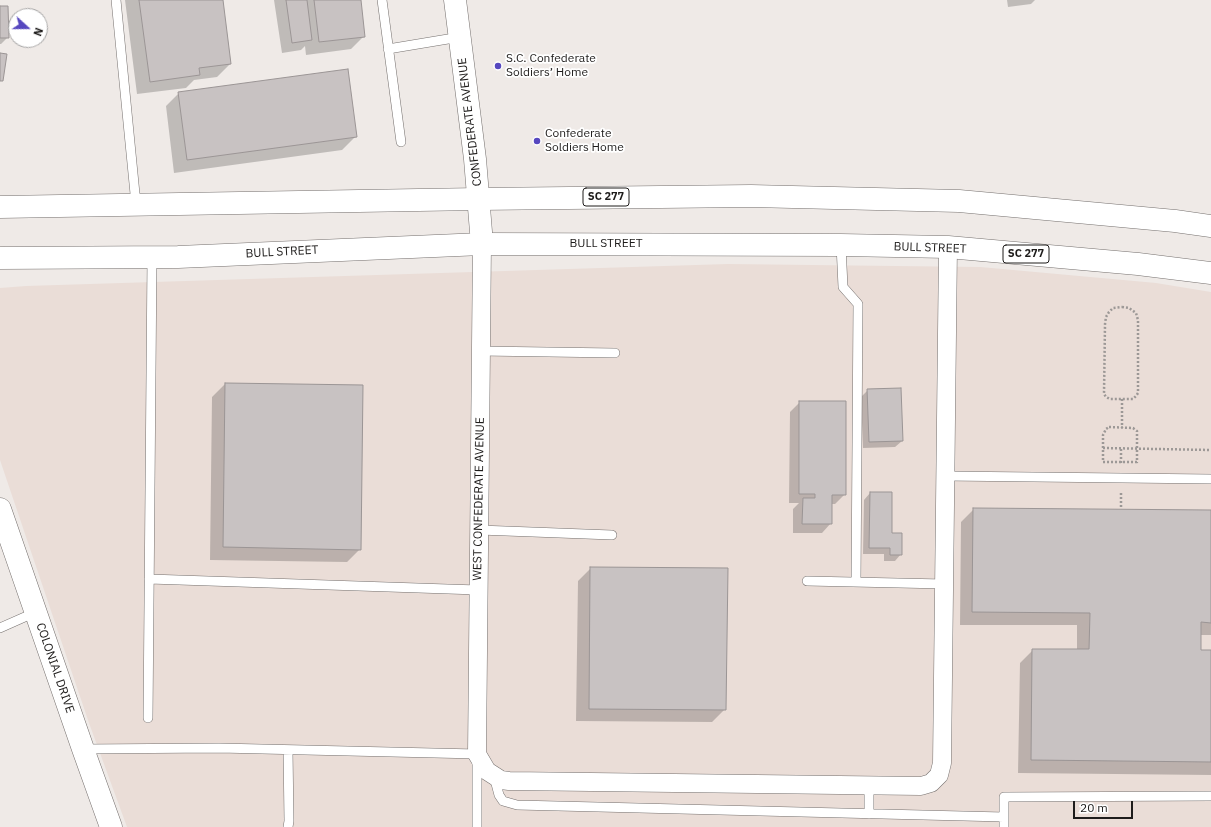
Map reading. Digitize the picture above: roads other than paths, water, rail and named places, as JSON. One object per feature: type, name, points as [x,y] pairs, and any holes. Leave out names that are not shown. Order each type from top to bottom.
[{"type":"main road","name":"CONFEDERATE AVENUE","points":[[455,0],[475,159],[482,244]]},
{"type":"main road","name":"SC 277","points":[[0,207],[751,196],[959,201],[1175,221],[1211,226]]},
{"type":"main road","name":"BULL STREET","points":[[0,258],[152,258],[482,244],[841,245],[948,247],[1138,264],[1211,273]]},
{"type":"main road","name":"COLONIAL DRIVE","points":[[0,509],[111,827]]},
{"type":"street","name":"WEST CONFEDERATE AVENUE","points":[[477,754],[482,244]]},
{"type":"street","points":[[477,754],[487,771],[501,780],[509,781],[921,786],[931,783],[939,775],[942,763],[948,247]]},
{"type":"lane","points":[[116,0],[136,204]]},
{"type":"lane","points":[[382,0],[401,142]]},
{"type":"lane","points":[[388,49],[460,37]]},
{"type":"lane","points":[[841,245],[843,287],[858,304],[856,582]]},
{"type":"lane","points":[[148,718],[152,258]]},
{"type":"lane","points":[[481,351],[615,353]]},
{"type":"lane","points":[[946,476],[1211,479]]},
{"type":"lane","points":[[479,530],[612,535]]},
{"type":"lane","points":[[149,579],[478,590]]},
{"type":"lane","points":[[807,581],[944,584]]},
{"type":"lane","points":[[0,628],[36,612]]},
{"type":"lane","points":[[83,749],[212,748],[477,754],[477,827]]},
{"type":"lane","points":[[288,750],[288,827]]},
{"type":"lane","points":[[494,776],[498,795],[503,801],[517,805],[1004,817]]},
{"type":"lane","points":[[869,785],[869,814]]},
{"type":"lane","points":[[1004,827],[1004,797],[1211,796]]},
{"type":"place","name":"S.C. Confederate Soldiers’ Home","points":[[498,66]]},
{"type":"place","name":"Confederate Soldiers Home","points":[[537,141]]}]
